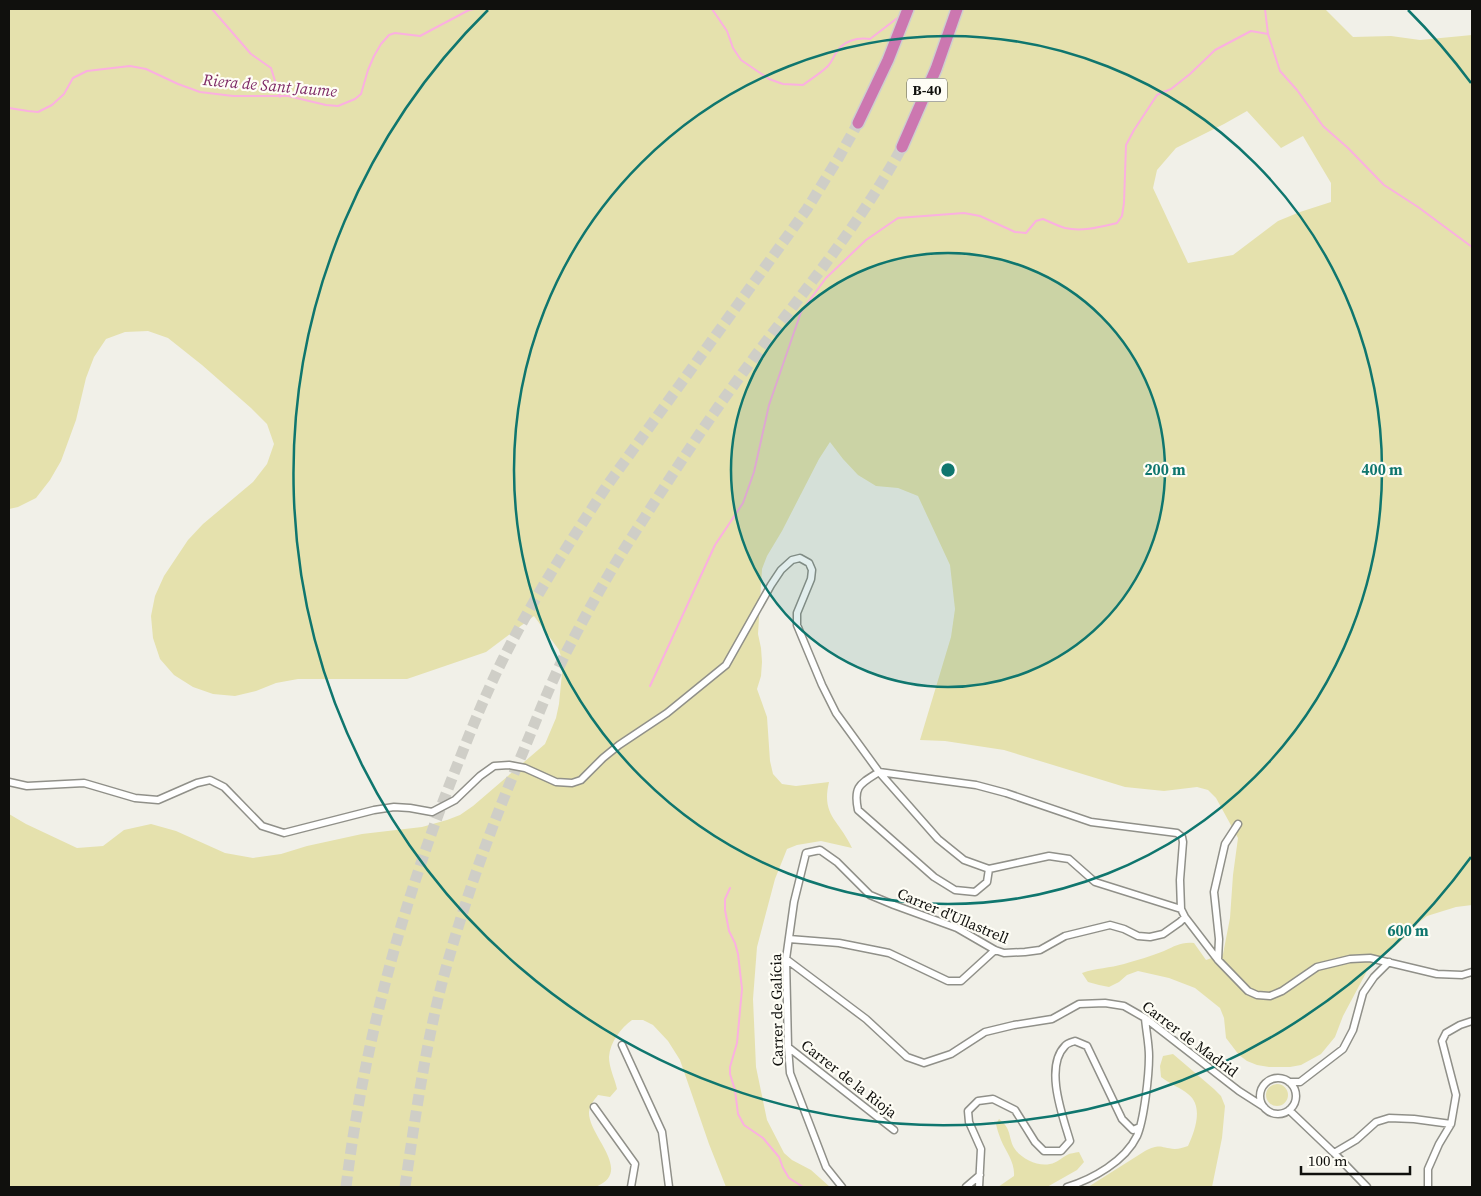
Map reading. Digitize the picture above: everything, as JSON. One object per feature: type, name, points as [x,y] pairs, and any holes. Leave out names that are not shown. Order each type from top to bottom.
[{"type":"highway","points":[[858,122],[891,53],[908,9]]},
{"type":"highway","name":"B-40","points":[[902,146],[922,102],[950,32],[957,9]]},
{"type":"street","points":[[9,782],[27,786],[84,783],[135,798],[158,800],[197,783],[210,780],[224,787],[262,826],[284,834],[374,810],[394,807],[432,812],[455,800],[480,776],[494,766],[509,765],[524,768],[556,782],[572,784],[581,780],[602,758],[667,713],[726,665],[781,570],[792,560],[800,558],[809,563],[812,570],[812,579],[797,613],[797,625],[802,640],[836,713],[879,772],[938,839],[964,860],[989,869],[1050,856],[1069,859],[1095,882],[1181,909]]},
{"type":"street","points":[[989,869],[987,882],[975,892],[955,890],[934,878],[858,810],[855,796],[862,783],[879,772],[976,785],[1006,793],[1091,822],[1177,833],[1182,837],[1183,842],[1180,880],[1181,909],[1218,960],[1248,991],[1257,995],[1270,996],[1282,991],[1317,967],[1350,959],[1370,958],[1437,974],[1462,975],[1472,972]]},
{"type":"street","points":[[1218,960],[1219,939],[1214,892],[1226,844],[1238,824]]},
{"type":"street","name":"Carrer d'Ullastrell","points":[[806,853],[820,850],[838,862],[870,895],[957,928],[994,950],[1004,953],[1040,950],[1065,936],[1110,925],[1138,936],[1150,938],[1163,934],[1185,917]]},
{"type":"street","name":"Carrer de Galícia","points":[[806,853],[794,902],[786,959],[790,1073],[826,1167],[842,1187]]},
{"type":"street","points":[[789,939],[839,943],[888,953],[948,980],[961,981],[994,950]]},
{"type":"street","name":"Carrer de Madrid","points":[[786,959],[866,1019],[906,1057],[924,1063],[951,1054],[984,1032],[1052,1019],[1079,1004],[1105,1003],[1124,1006],[1145,1018],[1239,1091],[1264,1107]]},
{"type":"street","points":[[1290,1082],[1296,1096],[1289,1110],[1273,1113],[1264,1107],[1260,1096],[1264,1085],[1273,1078],[1300,1082],[1343,1049],[1354,1030],[1363,993],[1374,977],[1389,962]]},
{"type":"street","points":[[1067,1187],[1077,1184],[1111,1165],[1137,1136],[1145,1100],[1149,1056],[1145,1018]]},
{"type":"street","points":[[1428,1187],[1428,1169],[1439,1144],[1451,1124],[1456,1096],[1442,1041],[1446,1033],[1472,1021]]},
{"type":"street","points":[[979,1187],[981,1149],[969,1122],[968,1111],[978,1101],[992,1099],[1015,1110],[1035,1142],[1044,1151],[1061,1151],[1070,1141],[1061,1112],[1055,1075],[1058,1055],[1066,1045],[1075,1041],[1087,1046],[1122,1119],[1133,1130],[1140,1127]]},
{"type":"street","points":[[622,1045],[662,1132],[670,1187]]},
{"type":"street","name":"Carrer de la Rioja","points":[[788,1047],[894,1130]]},
{"type":"street","points":[[594,1107],[635,1164],[631,1187]]},
{"type":"street","points":[[1289,1110],[1367,1187]]},
{"type":"street","points":[[1334,1153],[1356,1140],[1376,1122],[1389,1118],[1451,1124]]},
{"type":"street","points":[[966,1187],[980,1175]]},
{"type":"shaded area","points":[[9,9],[1325,9],[1353,37],[1391,36],[1420,40],[1472,35],[1472,905],[1456,907],[1427,916],[1418,923],[1412,931],[1367,971],[1343,1016],[1335,1037],[1321,1054],[1301,1065],[1269,1067],[1247,1061],[1239,1055],[1226,1038],[1224,1018],[1220,1008],[1195,988],[1169,978],[1138,971],[1127,975],[1109,987],[1088,982],[1082,973],[1124,964],[1155,955],[1182,944],[1194,943],[1206,960],[1223,954],[1230,918],[1238,838],[1216,798],[1208,790],[1197,787],[1164,791],[1125,787],[1004,750],[945,741],[920,740],[951,637],[955,609],[950,565],[918,496],[898,488],[876,486],[858,475],[830,442],[767,556],[762,569],[758,634],[762,662],[761,676],[757,689],[767,717],[770,761],[773,774],[782,784],[796,786],[829,782],[827,803],[829,810],[852,848],[821,841],[797,845],[787,849],[775,879],[757,947],[753,999],[756,1067],[767,1120],[784,1153],[792,1160],[811,1170],[830,1187],[726,1187],[680,1060],[668,1041],[653,1025],[643,1020],[632,1020],[624,1027],[611,1046],[610,1065],[617,1089],[610,1097],[598,1095],[592,1103],[589,1112],[595,1132],[607,1153],[611,1172],[606,1180],[595,1187],[9,1187],[9,814],[77,848],[103,846],[124,830],[151,824],[176,831],[225,853],[253,858],[281,854],[307,846],[362,834],[422,827],[460,815],[545,744],[556,718],[563,663],[559,650],[534,616],[486,652],[407,679],[298,679],[276,683],[256,691],[235,696],[213,694],[193,687],[174,675],[160,659],[153,638],[151,616],[155,596],[164,576],[188,540],[203,524],[253,482],[267,464],[274,444],[267,424],[251,408],[168,338],[148,331],[125,332],[106,339],[94,357],[86,378],[76,420],[61,461],[50,480],[36,498],[18,507],[9,509]],"holes":[[[1247,111],[1281,148],[1303,136],[1331,183],[1331,202],[1278,221],[1233,255],[1188,263],[1153,188],[1157,170],[1176,148]]]},
{"type":"shaded area","points":[[1173,1054],[1221,1096],[1225,1106],[1222,1138],[1212,1187],[1088,1187],[1145,1151],[1158,1147],[1177,1149],[1188,1146],[1197,1119],[1196,1105],[1188,1094],[1161,1077],[1160,1066],[1163,1056]]},
{"type":"shaded area","points":[[1277,1084],[1285,1087],[1288,1095],[1285,1103],[1277,1106],[1269,1103],[1266,1095],[1269,1087]]},
{"type":"shaded area","points":[[999,1119],[1007,1129],[1013,1146],[1019,1154],[1029,1161],[1045,1165],[1057,1162],[1068,1154],[1079,1152],[1084,1162],[1077,1170],[1047,1187],[998,1187],[1014,1176],[1012,1162],[997,1128],[996,1124]]},
{"type":"waterway","points":[[212,9],[251,54],[271,68],[280,97]]},
{"type":"waterway","name":"Riera de Sant Jaume","points":[[9,108],[38,112],[52,105],[64,94],[73,78],[87,71],[130,66],[146,69],[200,92],[233,96],[288,96],[338,106],[355,99],[361,94],[374,56],[389,35],[395,33],[420,36],[474,9]]},
{"type":"waterway","name":"Riera de Sant Jaume","points":[[712,9],[727,31],[733,48],[741,60],[769,79],[783,84],[803,85],[831,63],[842,45],[855,39],[870,39],[900,16]]},
{"type":"waterway","points":[[1265,9],[1268,34],[1280,71],[1297,90],[1323,126],[1348,148],[1384,185],[1418,207],[1472,247]]},
{"type":"waterway","points":[[650,686],[715,545],[743,503],[754,472],[769,405],[801,312],[826,278],[866,240],[898,218],[964,213],[980,216],[1015,232],[1026,233],[1036,221],[1043,219],[1065,228],[1078,229],[1117,223],[1122,216],[1124,203],[1126,145],[1157,95],[1171,89],[1215,50],[1251,31],[1268,34]]},
{"type":"waterway","points":[[730,888],[725,899],[725,910],[729,931],[738,954],[742,989],[737,1043],[730,1067],[738,1114],[744,1125],[763,1138],[779,1157],[789,1178],[803,1187]]},
{"type":"tunnel","points":[[346,1187],[362,1084],[373,1032],[400,930],[415,880],[451,781],[496,674],[539,593],[592,508],[807,209],[858,123]]},
{"type":"tunnel","points":[[405,1187],[426,1057],[451,950],[479,864],[500,808],[563,658],[631,538],[688,451],[736,382],[844,238],[865,208],[902,147]]}]
